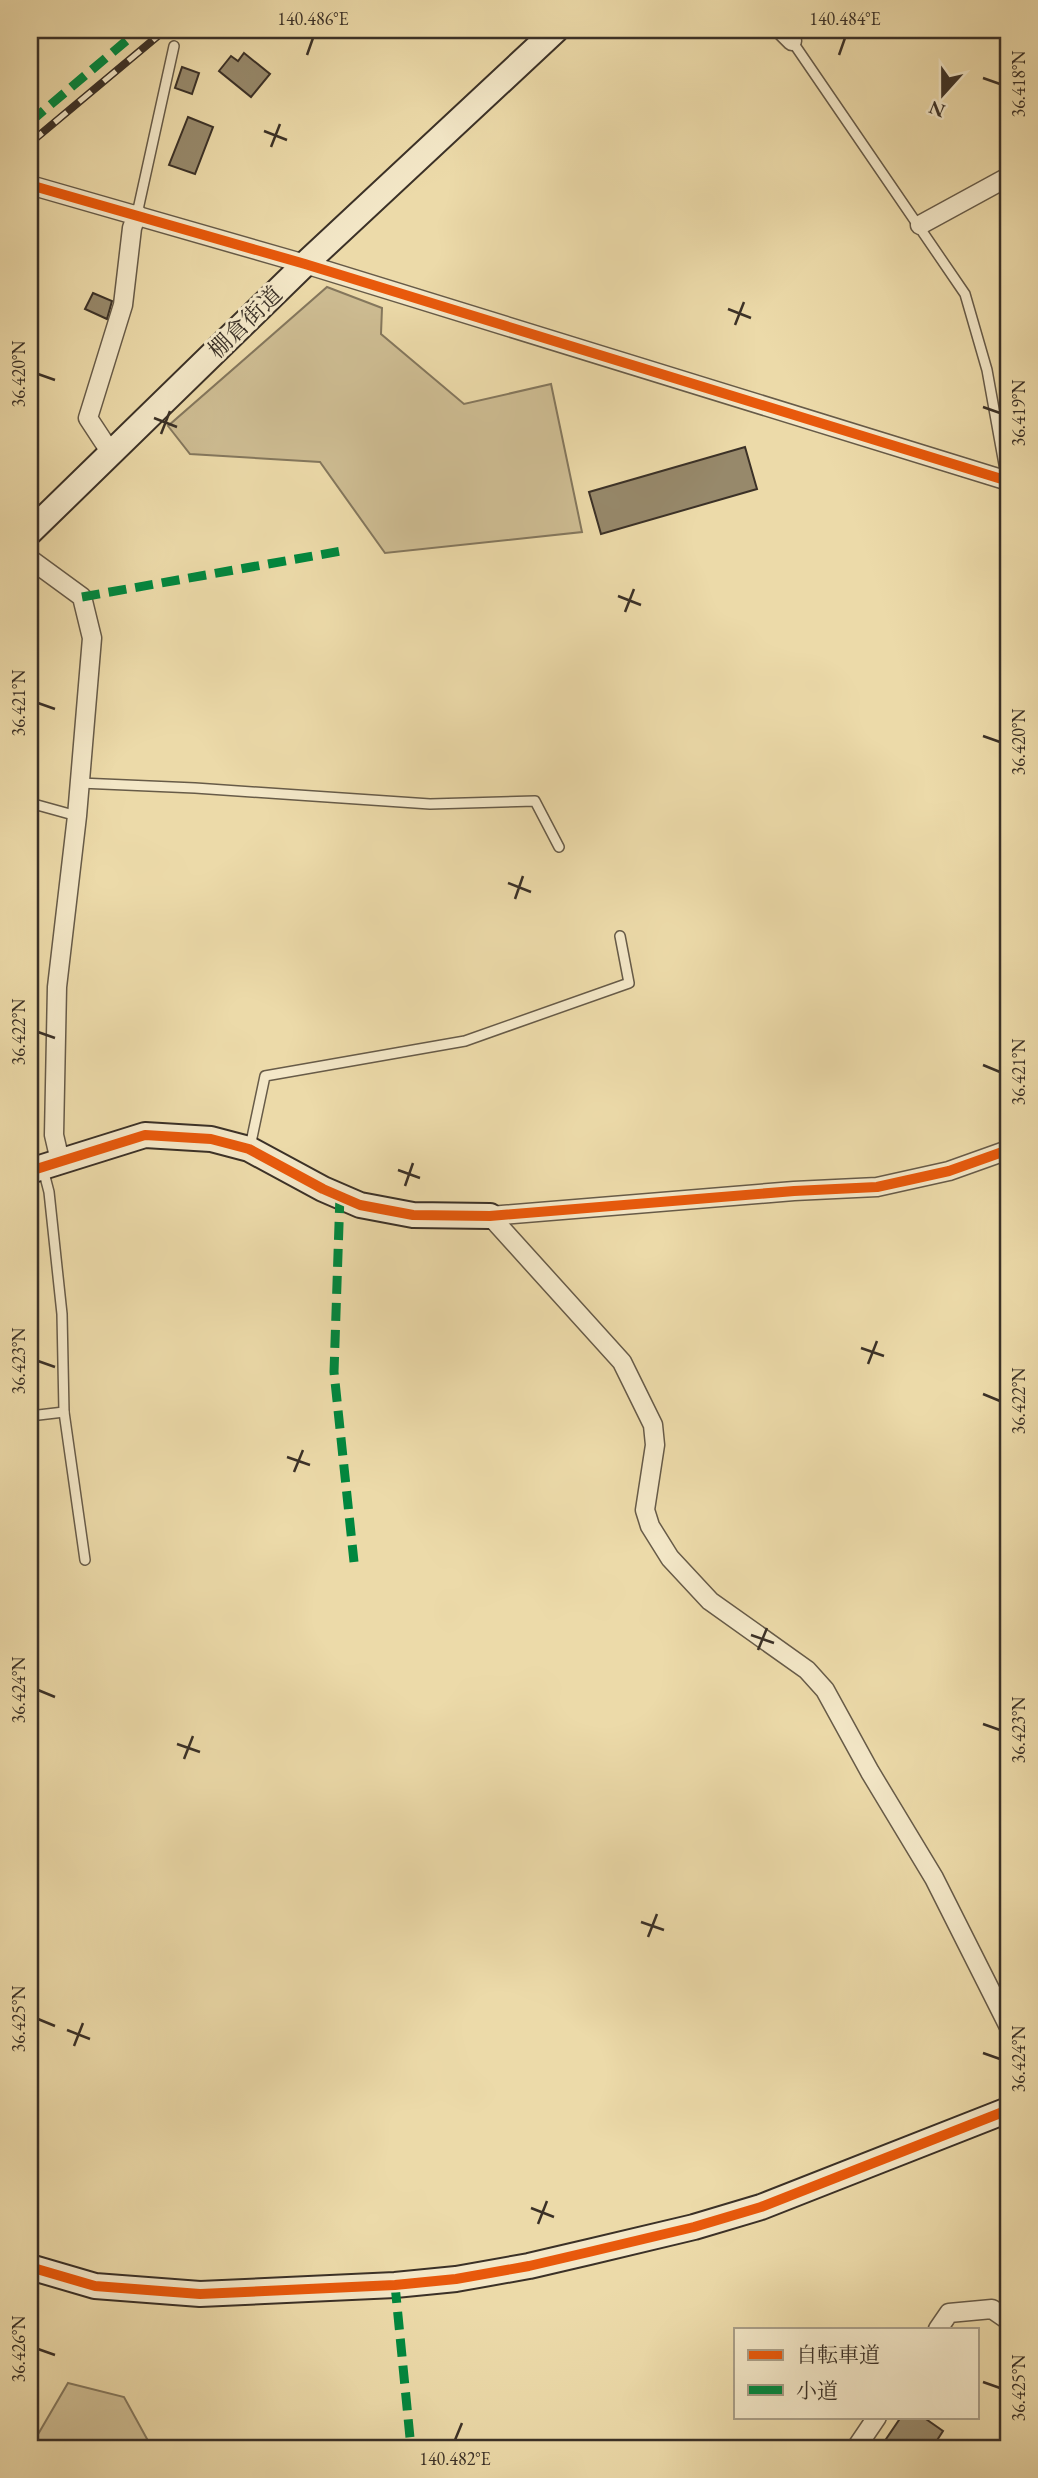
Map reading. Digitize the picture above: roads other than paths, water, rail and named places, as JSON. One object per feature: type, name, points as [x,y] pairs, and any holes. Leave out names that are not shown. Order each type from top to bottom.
[{"type":"street","name":"棚倉街道","points":[[30,532],[305,264],[556,30]]},
{"type":"street","points":[[920,225],[1008,177]]},
{"type":"street","points":[[30,185],[305,264],[1007,481]]},
{"type":"street","points":[[111,453],[88,418],[123,305],[132,228],[137,214]]},
{"type":"street","points":[[30,559],[82,597],[92,638],[77,816],[57,987],[54,1135],[44,1166]]},
{"type":"street","points":[[44,1166],[145,1135],[211,1139],[249,1149],[323,1189],[360,1205],[413,1216],[490,1216],[794,1191],[877,1187],[949,1171],[1008,1150]]},
{"type":"street","points":[[490,1216],[622,1362],[653,1425],[655,1446],[645,1510],[650,1526],[670,1558],[710,1601],[807,1670],[825,1690],[870,1772],[934,1878],[1008,2025]]},
{"type":"street","points":[[30,2267],[95,2286],[200,2294],[395,2285],[456,2279],[589,2252],[694,2227],[761,2207],[1008,2110]]},
{"type":"street","points":[[939,2328],[949,2313],[992,2309],[1008,2320]]},
{"type":"street","points":[[856,2448],[876,2418]]},
{"type":"lane","points":[[792,34],[965,294],[987,370],[1007,481]]},
{"type":"lane","points":[[137,214],[174,46]]},
{"type":"lane","points":[[80,783],[430,804],[535,802],[559,847]]},
{"type":"lane","points":[[30,803],[77,816]]},
{"type":"lane","points":[[249,1149],[265,1076],[466,1041],[629,983],[620,936]]},
{"type":"lane","points":[[44,1166],[62,1314],[64,1412],[85,1560]]},
{"type":"lane","points":[[30,1416],[64,1412]]},
{"type":"railway","points":[[30,143],[165,30]]}]
